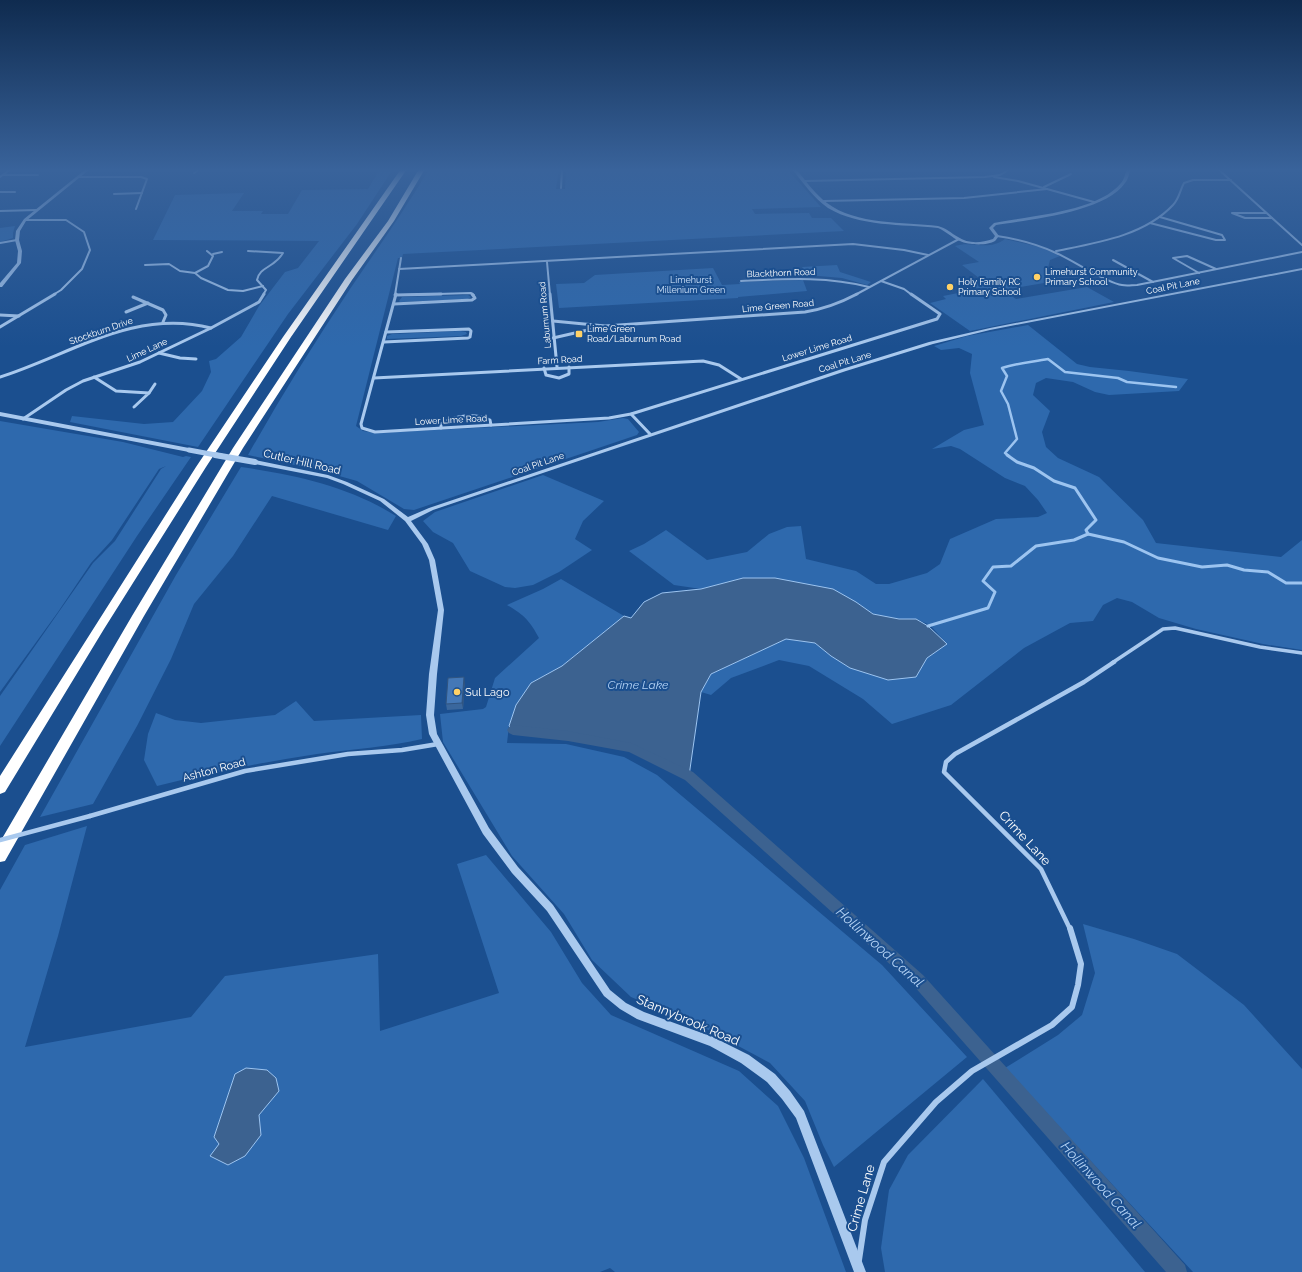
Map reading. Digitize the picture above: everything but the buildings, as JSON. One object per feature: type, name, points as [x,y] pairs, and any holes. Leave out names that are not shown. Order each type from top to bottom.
[{"type":"highway","points":[[0,788],[103,618],[211,451],[363,228]]},
{"type":"highway","points":[[0,856],[138,616],[238,448],[344,286],[386,228]]},
{"type":"street","points":[[0,286],[19,263],[20,251],[17,240],[20,228]]},
{"type":"street","points":[[0,327],[61,290],[82,270],[90,250],[84,232],[79,228]]},
{"type":"street","points":[[942,228],[959,239],[973,243],[987,243],[994,240],[997,236]]},
{"type":"street","points":[[991,228],[997,236],[1024,241],[1056,251],[1111,282],[1121,285],[1137,285],[1302,252]]},
{"type":"street","points":[[1056,251],[1102,241],[1128,233],[1137,228]]},
{"type":"street","points":[[1173,228],[1216,240],[1225,240],[1222,235],[1199,228]]},
{"type":"street","points":[[1284,228],[1302,245]]},
{"type":"street","name":"Lime Green Road","points":[[553,338],[606,326],[820,310],[842,302],[959,239]]},
{"type":"street","points":[[0,243],[17,240]]},
{"type":"street","points":[[399,269],[853,244],[904,250],[928,255]]},
{"type":"street","points":[[252,251],[258,248]]},
{"type":"street","points":[[263,286],[257,280],[258,275],[265,267],[275,262],[286,250]]},
{"type":"street","points":[[207,251],[213,254],[222,252]]},
{"type":"street","points":[[248,251],[283,253]]},
{"type":"street","points":[[145,265],[166,264],[173,266],[180,271],[195,272],[208,266],[213,254]]},
{"type":"street","points":[[1199,273],[1174,258],[1187,256],[1216,270]]},
{"type":"street","name":"Lower Lime Road","points":[[401,258],[394,304],[361,424],[362,428],[375,432],[609,418],[631,414],[937,320],[940,314],[904,289],[881,281]]},
{"type":"street","points":[[1113,260],[1153,282]]},
{"type":"street","name":"Laburnum Road","points":[[547,262],[553,321],[553,338],[557,367]]},
{"type":"street","name":"Coal Pit Lane","points":[[407,520],[431,509],[650,434],[820,378],[963,335],[1302,270]]},
{"type":"street","points":[[195,272],[201,278],[213,282],[228,290],[243,290],[263,286]]},
{"type":"street","name":"Blackthorn Road","points":[[741,281],[811,277],[854,283],[869,287]]},
{"type":"street","name":"Lime Lane","points":[[23,419],[66,390],[94,377],[131,366],[211,328],[259,302],[266,292],[263,286]]},
{"type":"street","points":[[394,304],[472,300],[475,298],[471,293],[395,295]]},
{"type":"street","points":[[134,297],[163,310],[166,315],[162,322]]},
{"type":"street","points":[[126,312],[148,304]]},
{"type":"street","points":[[0,314],[19,316]]},
{"type":"street","name":"Lime Green Road","points":[[553,321],[606,326]]},
{"type":"street","name":"Stockburn Drive","points":[[0,378],[120,331],[142,325],[162,322],[195,323],[211,328]]},
{"type":"street","points":[[384,342],[470,337],[469,329],[386,332]]},
{"type":"street","points":[[159,352],[189,359],[196,359]]},
{"type":"street","points":[[189,359],[193,354]]},
{"type":"street","name":"Farm Road","points":[[374,378],[557,367],[703,361],[722,365],[741,379]]},
{"type":"street","points":[[544,368],[546,376],[559,378],[569,374],[569,367]]},
{"type":"street","points":[[94,377],[116,391],[149,393]]},
{"type":"street","points":[[134,407],[149,393],[155,384]]},
{"type":"street","name":"Cutler Hill Road","points":[[0,414],[328,477],[382,500],[407,520],[425,544],[432,560],[438,581],[441,610],[433,674],[430,715],[438,744]]},
{"type":"street","points":[[631,414],[650,434]]},
{"type":"street","points":[[441,428],[441,424],[452,417],[481,416],[490,420],[491,425]]},
{"type":"street","name":"Crime Lane","points":[[859,1269],[865,1220],[884,1162],[936,1102],[972,1071],[1057,1021],[1072,1007],[1078,985],[1081,964],[1068,922],[1041,869],[944,772],[946,762],[955,754],[1084,682],[1163,629],[1175,628],[1260,647],[1302,653]]},
{"type":"street","name":"Ashton Road","points":[[0,840],[90,816],[245,771],[348,754],[402,750],[438,744]]},
{"type":"street","name":"Stannybrook Road","points":[[438,744],[486,831],[515,870],[550,908],[608,993],[623,1006],[641,1016],[713,1042],[745,1059],[771,1078],[786,1095],[800,1115],[859,1269]]},
{"type":"green space","points":[[0,228],[14,228],[13,238],[0,242]]},
{"type":"green space","points":[[159,228],[354,228],[288,314],[198,447],[70,422],[72,416],[144,424],[173,422],[202,391],[211,372],[209,361],[216,359],[241,337],[259,306],[285,272],[298,268],[319,241],[153,240]]},
{"type":"green space","points":[[391,228],[841,228],[844,231],[403,254],[402,258],[398,258],[356,426],[363,431],[375,433],[598,422],[623,418],[628,419],[639,432],[637,435],[414,510],[404,509],[357,481],[318,470],[248,455],[310,350]]},
{"type":"green space","name":"Limehurst Community Primary School","points":[[1005,239],[1040,247],[1060,256],[1050,260],[1044,283],[1003,290],[1016,299],[1087,287],[1114,302],[970,331],[930,303],[946,299],[943,296],[968,291],[979,278],[962,265],[979,262],[955,246],[968,244],[992,245]]},
{"type":"green space","points":[[837,265],[840,272],[871,282],[867,285],[842,278],[807,275],[802,267]]},
{"type":"green space","name":"Limehurst Millenium Green","points":[[713,268],[722,285],[740,284],[739,282],[803,280],[807,291],[738,298],[559,308],[556,284],[584,283],[595,275]]},
{"type":"green space","points":[[468,295],[471,297],[468,299],[399,301],[402,297]]},
{"type":"green space","points":[[1028,325],[1077,364],[1090,367],[1188,379],[1179,391],[1109,395],[1095,392],[1073,382],[1046,378],[1036,383],[1033,395],[1050,411],[1042,432],[1046,447],[1058,458],[1099,477],[1143,520],[1156,543],[1281,557],[1302,540],[1302,650],[1263,644],[1196,629],[1159,618],[1132,602],[1117,598],[1103,605],[1093,621],[1070,623],[1024,648],[951,705],[892,724],[863,699],[809,666],[779,660],[731,678],[711,695],[701,692],[711,674],[786,639],[815,643],[831,656],[850,668],[915,677],[927,658],[947,644],[930,625],[916,619],[899,619],[873,614],[856,602],[743,578],[701,589],[674,585],[629,551],[644,544],[666,530],[707,560],[747,552],[769,534],[787,527],[801,526],[806,559],[856,571],[876,584],[889,584],[927,573],[940,564],[950,539],[996,519],[1038,517],[1047,513],[1038,500],[1025,486],[1005,478],[960,449],[951,446],[932,449],[964,430],[984,425],[970,373],[972,354],[959,348],[941,350],[934,346],[967,336]]},
{"type":"green space","points":[[466,332],[467,334],[461,336],[387,339],[387,336],[392,334]]},
{"type":"green space","points":[[0,421],[123,442],[183,457],[191,457],[137,536],[0,746],[0,696],[93,563],[115,541],[161,469],[166,466],[159,469],[112,540],[91,563],[58,612],[0,692]]},
{"type":"green space","points":[[241,467],[302,478],[340,489],[396,516],[388,530],[272,496],[233,556],[194,604],[171,659],[137,726],[93,804],[40,817],[176,575]]},
{"type":"green space","points":[[543,475],[604,501],[583,521],[575,539],[592,550],[559,572],[533,585],[515,588],[505,587],[470,571],[453,543],[433,532],[423,521],[435,512]]},
{"type":"green space","points":[[561,579],[624,616],[562,666],[531,683],[509,726],[507,743],[566,744],[624,757],[657,775],[882,965],[967,1057],[834,1167],[823,1145],[805,1101],[770,1063],[699,1025],[631,997],[592,960],[564,914],[512,856],[443,742],[440,714],[483,709],[486,707],[495,678],[539,638],[533,627],[526,619],[507,605],[543,589]]},
{"type":"green space","points":[[296,701],[314,721],[421,715],[422,739],[277,761],[217,772],[157,786],[144,760],[148,734],[156,713],[175,720],[201,723],[275,715]]},
{"type":"green space","points":[[87,826],[58,936],[25,1047],[191,1017],[225,976],[378,954],[380,1031],[499,993],[457,864],[486,855],[551,932],[582,983],[611,1015],[739,1071],[778,1106],[804,1158],[846,1272],[615,1272],[610,1268],[600,1272],[0,1272],[0,890],[25,845]]},
{"type":"green space","points":[[1083,924],[1134,939],[1177,954],[1244,1005],[1302,1069],[1302,1272],[1193,1272],[1005,1068],[1058,1035],[1082,1015],[1095,973]]},
{"type":"green space","points":[[983,1079],[1145,1272],[885,1272],[881,1248],[889,1190],[908,1155]]},
{"type":"water","name":"Crime Lake","points":[[743,578],[775,578],[833,589],[873,614],[899,619],[916,619],[928,626],[947,644],[927,658],[916,677],[888,680],[850,668],[831,656],[815,643],[786,639],[711,674],[701,692],[689,776],[631,748],[568,736],[513,730],[509,726],[516,705],[531,683],[562,666],[624,616],[631,618],[644,602],[662,593],[701,589]]},
{"type":"water","points":[[246,1068],[267,1070],[276,1078],[279,1091],[259,1115],[261,1135],[245,1156],[228,1165],[210,1156],[219,1144],[214,1137],[235,1074]]},
{"type":"waterway","points":[[1009,456],[1005,453],[1017,439],[1008,404],[1001,391],[1007,376],[1002,368],[1048,359],[1065,372],[1118,378],[1127,382],[1176,387]]},
{"type":"waterway","points":[[1007,455],[1017,462],[1034,468],[1054,481],[1075,488],[1096,520],[1086,530],[1088,534]]},
{"type":"waterway","points":[[928,626],[988,608],[995,592],[983,581],[993,567],[1011,566],[1036,546],[1074,540],[1088,534]]},
{"type":"waterway","points":[[1088,534],[1124,542],[1158,558],[1202,567],[1227,565],[1244,570],[1268,572],[1286,583],[1302,583]]},
{"type":"waterway","name":"Hollinwood Canal","points":[[513,730],[568,736],[631,748],[689,776],[918,980],[1178,1272]]},
{"type":"place","name":"Limehurst Community Primary School","points":[[1037,277]]},
{"type":"place","name":"Holy Family RC Primary School","points":[[950,287]]},
{"type":"place","name":"Lime Green Road/Laburnum Road","points":[[579,334]]},
{"type":"place","name":"Sul Lago","points":[[457,692]]}]
